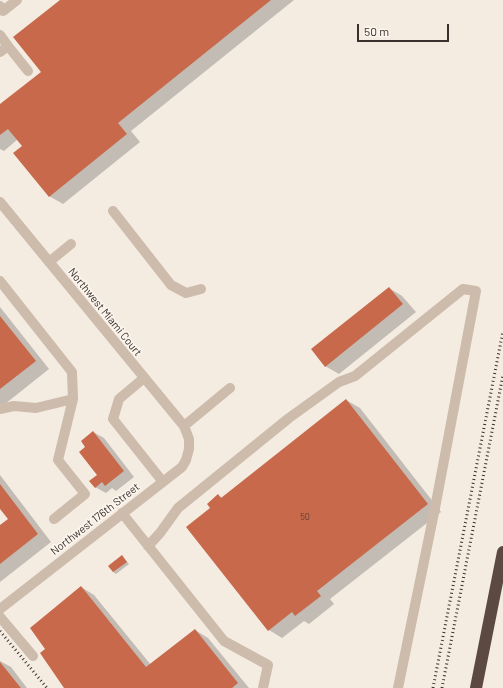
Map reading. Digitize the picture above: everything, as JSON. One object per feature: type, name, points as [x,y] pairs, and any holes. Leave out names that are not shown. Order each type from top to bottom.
[{"type":"highway","points":[[476,688],[503,552]]},
{"type":"street","points":[[1,10],[17,0]]},
{"type":"street","points":[[0,35],[4,49],[28,71]]},
{"type":"street","name":"Northwest Miami Court","points":[[0,202],[184,426],[189,439]]},
{"type":"street","points":[[113,211],[171,285],[186,293],[201,289]]},
{"type":"street","points":[[49,262],[71,244]]},
{"type":"street","points":[[0,281],[72,372],[73,399],[58,460],[85,494],[54,519]]},
{"type":"street","points":[[148,546],[160,533],[178,508],[290,418],[339,382],[355,376],[464,289],[476,291],[435,508],[398,688]]},
{"type":"street","points":[[144,378],[119,399],[113,419],[163,482]]},
{"type":"street","points":[[184,426],[230,388]]},
{"type":"street","points":[[0,409],[14,406],[36,408],[73,399]]},
{"type":"street","name":"Northwest 176th Street","points":[[0,608],[182,467],[189,449],[189,439]]},
{"type":"street","points":[[122,513],[224,641],[268,665],[263,688]]},
{"type":"street","points":[[0,617],[33,656]]},
{"type":"building","points":[[60,0],[271,0],[118,123],[127,134],[49,197],[13,153],[22,146],[8,129],[0,135],[0,104],[41,72],[13,37]]},
{"type":"building","points":[[389,287],[403,304],[325,367],[311,349]]},
{"type":"building","points":[[0,316],[36,361],[0,389]]},
{"type":"building","points":[[346,399],[428,504],[317,591],[321,596],[295,616],[292,612],[268,631],[186,527],[210,508],[207,504],[218,494],[221,498]]},
{"type":"building","points":[[93,431],[124,471],[105,486],[102,482],[95,488],[89,481],[97,475],[79,452],[85,447],[81,441]]},
{"type":"building","points":[[0,484],[38,534],[0,564],[0,525],[8,519],[0,509]]},
{"type":"building","points":[[122,555],[127,562],[113,572],[108,566]]},
{"type":"building","points":[[81,586],[146,667],[195,629],[238,683],[232,688],[64,688],[40,653],[45,649],[30,628]]},
{"type":"building","points":[[0,662],[21,688],[0,688]]},
{"type":"railway","points":[[433,688],[503,331]]},
{"type":"railway","points":[[442,688],[503,375]]},
{"type":"railway","points":[[0,631],[47,688]]}]
